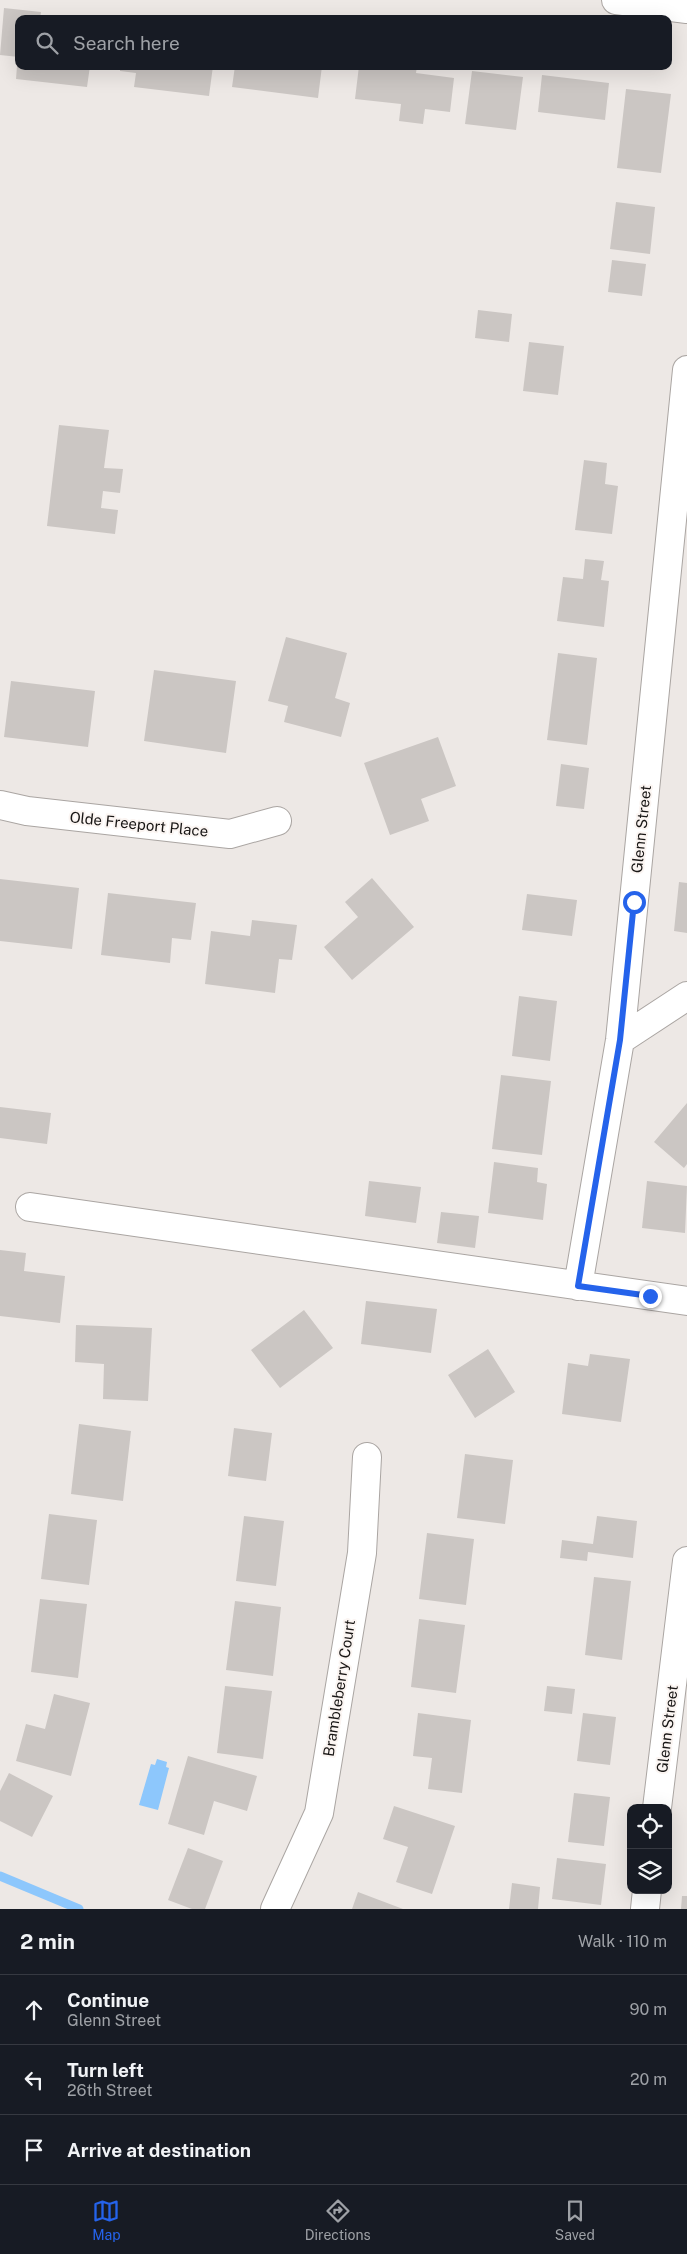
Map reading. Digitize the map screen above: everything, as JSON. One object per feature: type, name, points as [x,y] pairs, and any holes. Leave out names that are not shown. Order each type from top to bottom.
[{"type":"street","points":[[616,0],[687,9]]},
{"type":"street","name":"Glenn Street","points":[[578,1286],[620,1040],[687,370]]},
{"type":"street","name":"Olde Freeport Place","points":[[0,805],[27,811],[230,834],[277,822]]},
{"type":"street","points":[[620,1040],[687,996]]},
{"type":"street","points":[[30,1207],[687,1301]]},
{"type":"street","name":"Brambleberry Court","points":[[275,1909],[319,1812],[362,1553],[367,1458]]},
{"type":"street","name":"Glenn Street","points":[[657,1804],[687,1561]]},
{"type":"street","points":[[645,1909],[647,1894]]},
{"type":"water","points":[[157,1759],[167,1762],[166,1767],[169,1768],[158,1810],[139,1805],[151,1764],[155,1765]]},
{"type":"building","points":[[4,8],[41,12],[41,15],[15,15],[15,57],[0,55]]},
{"type":"building","points":[[17,70],[89,70],[87,87],[16,79]]},
{"type":"building","points":[[212,70],[209,96],[134,87],[136,73],[120,71]]},
{"type":"building","points":[[234,70],[322,70],[318,98],[232,87]]},
{"type":"building","points":[[359,70],[416,70],[416,73],[454,78],[450,112],[425,109],[423,124],[399,121],[401,104],[355,99]]},
{"type":"building","points":[[472,71],[523,77],[516,130],[465,124]]},
{"type":"building","points":[[542,75],[609,83],[605,120],[538,112]]},
{"type":"building","points":[[626,89],[671,94],[661,173],[617,168]]},
{"type":"building","points":[[616,202],[655,207],[650,254],[610,249]]},
{"type":"building","points":[[612,260],[646,264],[642,296],[608,292]]},
{"type":"building","points":[[478,310],[512,314],[509,342],[475,338]]},
{"type":"building","points":[[529,342],[564,346],[558,395],[523,391]]},
{"type":"building","points":[[59,425],[109,430],[104,468],[123,469],[120,493],[103,491],[101,508],[118,510],[115,534],[47,526]]},
{"type":"building","points":[[584,460],[607,463],[605,484],[618,486],[612,534],[575,530]]},
{"type":"building","points":[[585,559],[604,561],[601,580],[609,581],[604,627],[557,621],[563,577],[583,579]]},
{"type":"building","points":[[286,637],[347,653],[335,698],[350,703],[341,737],[284,722],[288,706],[268,701]]},
{"type":"building","points":[[558,653],[597,658],[587,745],[547,740]]},
{"type":"building","points":[[154,670],[236,681],[226,753],[144,741]]},
{"type":"building","points":[[11,681],[95,691],[88,747],[4,737]]},
{"type":"building","points":[[438,737],[456,786],[421,799],[429,821],[390,835],[364,763]]},
{"type":"building","points":[[561,764],[589,768],[584,809],[556,806]]},
{"type":"building","points":[[372,878],[414,927],[352,980],[324,947],[358,917],[345,902]]},
{"type":"building","points":[[0,879],[79,888],[72,949],[0,941]]},
{"type":"building","points":[[679,882],[687,883],[687,933],[674,931]]},
{"type":"building","points":[[108,893],[196,903],[191,940],[172,938],[170,963],[101,955]]},
{"type":"building","points":[[527,894],[577,900],[572,936],[522,930]]},
{"type":"building","points":[[252,920],[297,925],[292,960],[279,959],[275,993],[205,984],[211,931],[250,936]]},
{"type":"building","points":[[519,996],[557,1001],[550,1061],[512,1056]]},
{"type":"building","points":[[501,1075],[551,1081],[542,1155],[492,1149]]},
{"type":"building","points":[[687,1103],[687,1164],[684,1168],[654,1142]]},
{"type":"building","points":[[0,1107],[51,1113],[47,1144],[0,1138]]},
{"type":"building","points":[[494,1162],[538,1168],[537,1182],[547,1184],[543,1220],[488,1213]]},
{"type":"building","points":[[369,1181],[421,1187],[416,1223],[365,1216]]},
{"type":"building","points":[[647,1181],[687,1186],[685,1233],[642,1228]]},
{"type":"building","points":[[441,1212],[479,1216],[475,1248],[437,1243]]},
{"type":"building","points":[[0,1250],[26,1253],[24,1271],[65,1276],[60,1323],[0,1316]]},
{"type":"building","points":[[366,1301],[437,1309],[431,1353],[361,1344]]},
{"type":"building","points":[[304,1310],[333,1348],[280,1388],[251,1350]]},
{"type":"building","points":[[76,1325],[152,1328],[148,1401],[103,1399],[104,1364],[75,1362]]},
{"type":"building","points":[[488,1349],[515,1392],[475,1418],[448,1375]]},
{"type":"building","points":[[590,1354],[630,1359],[621,1422],[562,1414],[568,1363],[588,1366]]},
{"type":"building","points":[[79,1424],[131,1431],[123,1501],[71,1494]]},
{"type":"building","points":[[234,1428],[272,1433],[266,1481],[228,1476]]},
{"type":"building","points":[[465,1454],[513,1460],[505,1524],[457,1518]]},
{"type":"building","points":[[49,1514],[97,1520],[89,1585],[41,1579]]},
{"type":"building","points":[[244,1516],[284,1521],[276,1586],[236,1581]]},
{"type":"building","points":[[597,1516],[637,1521],[633,1558],[588,1552],[587,1561],[560,1558],[562,1540],[593,1544]]},
{"type":"building","points":[[427,1533],[474,1539],[466,1605],[419,1599]]},
{"type":"building","points":[[594,1577],[631,1581],[622,1660],[585,1655]]},
{"type":"building","points":[[40,1599],[87,1604],[78,1678],[31,1672]]},
{"type":"building","points":[[235,1601],[281,1607],[273,1676],[226,1670]]},
{"type":"building","points":[[419,1619],[465,1625],[456,1693],[411,1687]]},
{"type":"building","points":[[225,1686],[272,1691],[263,1759],[217,1753]]},
{"type":"building","points":[[547,1686],[575,1689],[572,1714],[544,1711]]},
{"type":"building","points":[[54,1694],[90,1703],[71,1776],[16,1761],[26,1724],[45,1729]]},
{"type":"building","points":[[418,1713],[471,1720],[462,1793],[428,1789],[432,1758],[413,1756]]},
{"type":"building","points":[[583,1713],[616,1717],[610,1765],[577,1761]]},
{"type":"building","points":[[188,1756],[257,1776],[247,1811],[214,1801],[204,1835],[168,1824]]},
{"type":"building","points":[[9,1773],[53,1796],[32,1837],[0,1821],[0,1791]]},
{"type":"building","points":[[574,1793],[610,1797],[604,1846],[568,1842]]},
{"type":"building","points":[[394,1806],[455,1826],[432,1894],[396,1882],[408,1847],[383,1839]]},
{"type":"building","points":[[188,1848],[223,1861],[205,1909],[192,1909],[168,1900]]},
{"type":"building","points":[[557,1858],[606,1864],[601,1905],[552,1899]]},
{"type":"building","points":[[512,1883],[540,1887],[538,1909],[509,1909]]},
{"type":"building","points":[[358,1892],[403,1909],[352,1909]]},
{"type":"building","points":[[682,1896],[687,1896],[687,1909],[681,1909]]},
{"type":"waterway","points":[[0,1876],[79,1909]]},
{"type":"route","points":[[634,902],[620,1040],[578,1286],[650,1296]]}]
